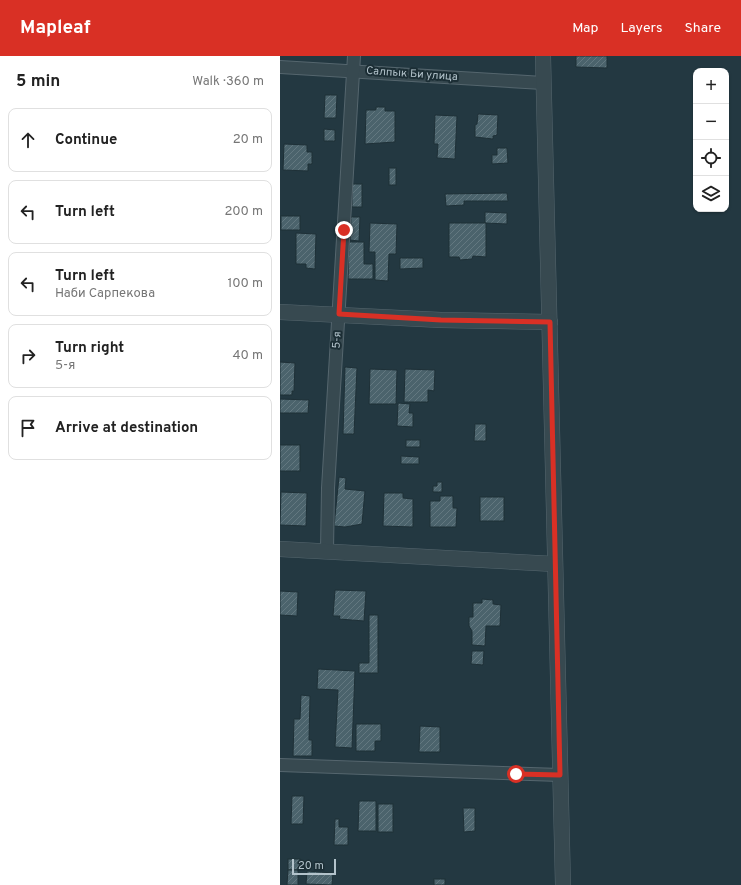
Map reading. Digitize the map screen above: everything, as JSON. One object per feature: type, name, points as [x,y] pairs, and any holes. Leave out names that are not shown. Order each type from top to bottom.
[{"type":"street","name":"5-я","points":[[327,552],[328,488],[354,56]]},
{"type":"street","points":[[543,56],[550,322],[554,564],[563,885]]},
{"type":"street","name":"Салпык Би улица","points":[[280,67],[354,70],[543,83]]},
{"type":"street","points":[[280,312],[441,320],[550,322]]},
{"type":"street","points":[[280,549],[554,564]]},
{"type":"street","points":[[280,765],[560,775]]},
{"type":"building","points":[[576,56],[607,56],[607,68],[576,67]]},
{"type":"building","points":[[325,95],[337,95],[336,118],[324,118]]},
{"type":"building","points":[[376,107],[385,107],[385,111],[395,111],[395,142],[365,144],[366,110],[376,110]]},
{"type":"building","points":[[478,114],[498,115],[497,135],[493,136],[493,139],[475,137],[475,125],[477,124]]},
{"type":"building","points":[[435,115],[457,116],[455,159],[437,158],[438,144],[434,144]]},
{"type":"building","points":[[324,129],[335,130],[335,141],[324,141]]},
{"type":"building","points":[[284,144],[307,145],[307,152],[312,152],[312,164],[308,164],[308,171],[283,170]]},
{"type":"building","points":[[497,148],[507,148],[508,163],[492,164],[492,155],[497,155]]},
{"type":"building","points":[[389,168],[396,168],[396,185],[389,185]]},
{"type":"building","points":[[352,184],[362,184],[362,207],[352,207]]},
{"type":"building","points":[[507,193],[508,201],[464,201],[464,205],[446,206],[445,194]]},
{"type":"building","points":[[485,212],[507,213],[507,224],[485,223]]},
{"type":"building","points":[[281,216],[300,216],[300,230],[281,230]]},
{"type":"building","points":[[351,217],[360,217],[359,241],[350,240]]},
{"type":"building","points":[[370,223],[397,224],[396,254],[389,254],[388,281],[375,280],[375,252],[369,252]]},
{"type":"building","points":[[449,223],[486,223],[486,257],[473,256],[472,259],[460,260],[459,257],[449,257]]},
{"type":"building","points":[[296,233],[316,234],[315,269],[306,268],[306,264],[296,264]]},
{"type":"building","points":[[349,242],[364,242],[364,264],[373,264],[373,279],[348,279]]},
{"type":"building","points":[[400,258],[423,258],[423,268],[400,269]]},
{"type":"building","points":[[280,362],[295,363],[294,391],[292,391],[292,395],[280,395]]},
{"type":"building","points":[[345,367],[357,368],[354,434],[343,434]]},
{"type":"building","points":[[370,369],[397,370],[396,404],[369,404]]},
{"type":"building","points":[[405,369],[435,370],[434,391],[428,390],[428,402],[404,402]]},
{"type":"building","points":[[280,399],[309,400],[308,413],[280,413]]},
{"type":"building","points":[[398,403],[410,404],[409,413],[413,413],[413,427],[397,426]]},
{"type":"building","points":[[475,424],[486,424],[486,441],[474,441]]},
{"type":"building","points":[[406,440],[420,440],[420,447],[406,447]]},
{"type":"building","points":[[280,445],[300,445],[300,471],[280,471]]},
{"type":"building","points":[[401,456],[419,457],[419,464],[401,464]]},
{"type":"building","points":[[339,477],[346,478],[345,489],[365,491],[362,524],[345,527],[334,526]]},
{"type":"building","points":[[437,482],[442,482],[442,492],[433,492],[433,486],[437,486]]},
{"type":"building","points":[[281,492],[307,493],[306,526],[280,525]]},
{"type":"building","points":[[384,493],[403,493],[403,498],[413,499],[413,527],[383,526]]},
{"type":"building","points":[[440,496],[453,496],[453,508],[457,508],[456,527],[430,527],[430,501],[440,501]]},
{"type":"building","points":[[480,497],[504,497],[504,521],[480,521]]},
{"type":"building","points":[[335,590],[366,591],[364,621],[339,619],[340,616],[333,616]]},
{"type":"building","points":[[280,591],[298,592],[297,616],[280,615]]},
{"type":"building","points":[[482,599],[493,600],[493,604],[501,605],[500,626],[486,626],[485,646],[472,645],[472,631],[469,626],[469,617],[473,617],[473,603],[482,603]]},
{"type":"building","points":[[369,615],[378,615],[378,673],[359,673],[359,663],[369,663]]},
{"type":"building","points":[[472,651],[484,651],[483,665],[471,664]]},
{"type":"building","points":[[318,669],[355,671],[352,748],[335,747],[338,690],[317,689]]},
{"type":"building","points":[[301,695],[310,696],[309,740],[312,740],[312,756],[293,756],[294,719],[300,719]]},
{"type":"building","points":[[356,724],[381,724],[381,741],[375,741],[375,751],[356,751]]},
{"type":"building","points":[[420,726],[440,727],[440,752],[419,752]]},
{"type":"building","points":[[292,796],[304,796],[303,824],[291,824]]},
{"type":"building","points":[[359,801],[376,801],[376,831],[358,831]]},
{"type":"building","points":[[378,804],[393,804],[393,832],[378,832]]},
{"type":"building","points":[[463,808],[475,808],[475,831],[464,832]]},
{"type":"building","points":[[335,819],[339,819],[339,827],[348,827],[348,845],[334,845]]},
{"type":"building","points":[[288,859],[300,859],[300,870],[288,870]]},
{"type":"building","points":[[288,870],[298,870],[298,885],[287,885]]},
{"type":"building","points":[[307,871],[333,873],[332,885],[306,884]]},
{"type":"building","points":[[434,879],[445,879],[445,885],[434,885]]},
{"type":"route","points":[[344,230],[339,314],[441,320],[550,322],[554,564],[560,775],[516,774]]}]
